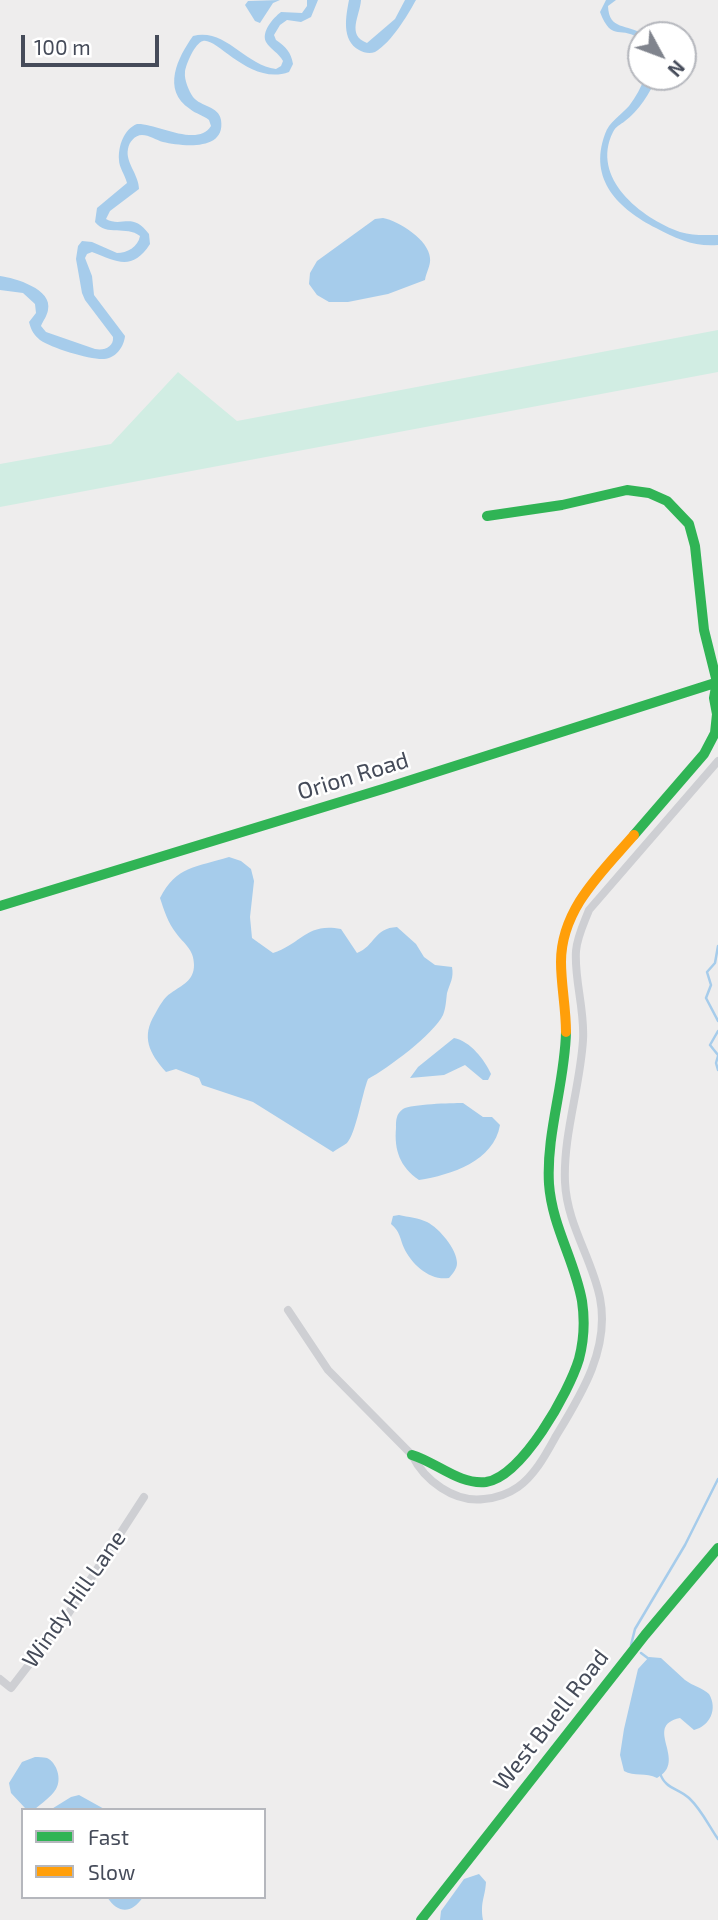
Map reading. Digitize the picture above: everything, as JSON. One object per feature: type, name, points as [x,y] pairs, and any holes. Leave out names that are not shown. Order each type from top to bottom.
[{"type":"street","points":[[412,1455],[426,1458],[453,1475],[474,1482],[500,1478],[514,1468],[528,1451],[574,1375],[581,1352],[585,1318],[583,1302],[552,1209],[548,1181],[567,1020],[561,965],[563,938],[573,908],[582,894],[704,754],[717,727],[714,698],[718,682],[704,630],[695,546],[689,524],[667,501],[649,493],[627,490],[562,505],[487,516]]},
{"type":"street","name":"Orion Road","points":[[0,906],[386,788],[718,682]]},
{"type":"street","points":[[288,1310],[328,1370],[412,1455],[419,1470],[452,1494],[467,1499],[495,1498],[509,1493],[531,1475],[575,1406],[590,1376],[597,1355],[602,1316],[600,1298],[568,1204],[565,1179],[566,1150],[578,1078],[584,1017],[576,952],[583,925],[594,904],[718,761]]},
{"type":"street","points":[[687,775],[698,785]]},
{"type":"street","points":[[582,894],[594,904]]},
{"type":"street","points":[[562,1075],[578,1078]]},
{"type":"street","points":[[552,1209],[568,1204]]},
{"type":"street","points":[[561,1398],[575,1406]]},
{"type":"street","name":"Windy Hill Lane","points":[[0,1679],[11,1688],[19,1678],[68,1614],[144,1497]]},
{"type":"street","name":"West Buell Road","points":[[421,1920],[645,1635],[718,1548]]},
{"type":"green space","points":[[718,330],[718,372],[0,507],[0,464],[111,444],[178,372],[237,421]]},
{"type":"water","points":[[280,0],[273,3],[260,23],[255,21],[245,5],[248,1]]},
{"type":"water","points":[[307,0],[318,0],[311,17],[301,22],[287,20],[274,35],[291,56],[293,64],[289,72],[275,75],[261,72],[248,67],[209,42],[203,41],[194,50],[186,68],[186,82],[193,97],[220,115],[221,130],[217,138],[201,144],[180,145],[139,135],[130,144],[128,159],[139,189],[110,211],[106,219],[137,223],[149,234],[150,244],[143,253],[130,261],[116,261],[92,252],[85,258],[92,276],[94,295],[125,336],[119,351],[112,357],[98,359],[62,350],[40,340],[29,322],[36,313],[35,304],[23,293],[0,290],[0,276],[32,286],[45,296],[48,310],[41,326],[46,332],[95,349],[110,346],[113,337],[82,293],[76,259],[78,246],[82,241],[92,242],[117,253],[132,249],[139,240],[140,236],[135,233],[105,229],[95,222],[97,208],[127,183],[119,160],[125,134],[137,124],[187,135],[205,132],[211,126],[209,120],[181,101],[174,83],[178,63],[193,36],[215,37],[254,61],[276,69],[283,61],[266,42],[266,30],[281,12],[302,13],[307,6]]},
{"type":"water","points":[[349,0],[361,0],[356,30],[361,40],[367,43],[395,19],[405,0],[416,0],[387,42],[375,52],[369,53],[359,50],[349,40],[346,27]]},
{"type":"water","points":[[606,0],[616,0],[608,6],[609,14],[615,23],[627,27],[627,33],[609,28],[600,12]]},
{"type":"water","points":[[650,91],[630,117],[614,130],[608,149],[608,165],[614,180],[623,194],[650,217],[680,232],[718,235],[718,245],[701,245],[671,236],[630,212],[610,191],[601,165],[605,134],[638,92]]},
{"type":"water","points":[[383,218],[405,227],[424,245],[430,261],[425,280],[388,294],[348,302],[329,302],[317,295],[309,284],[310,273],[317,261],[375,219]]},
{"type":"water","points":[[229,857],[241,861],[251,869],[254,881],[250,917],[252,938],[273,953],[312,931],[329,928],[341,929],[357,953],[379,934],[397,927],[416,944],[424,957],[435,965],[452,967],[443,1015],[438,1023],[398,1059],[368,1079],[350,1138],[333,1152],[253,1102],[202,1085],[199,1078],[176,1069],[166,1072],[151,1051],[148,1030],[158,1008],[168,995],[190,979],[194,965],[190,951],[166,916],[160,898],[166,887],[188,869]]},
{"type":"water","points":[[454,1038],[466,1043],[481,1057],[491,1074],[488,1080],[483,1080],[465,1065],[444,1075],[410,1078],[418,1067]]},
{"type":"water","points":[[463,1103],[483,1117],[492,1117],[500,1125],[496,1137],[480,1157],[469,1164],[419,1180],[403,1164],[397,1151],[398,1115],[403,1109],[414,1106]]},
{"type":"water","points":[[393,1216],[427,1222],[446,1239],[457,1263],[449,1278],[435,1277],[412,1260],[391,1224]]},
{"type":"water","points":[[649,1657],[661,1658],[685,1680],[707,1692],[713,1705],[711,1716],[700,1728],[694,1730],[680,1718],[669,1722],[664,1736],[669,1763],[666,1771],[657,1778],[624,1771],[620,1755],[638,1669]]},
{"type":"water","points":[[35,1757],[46,1758],[56,1767],[58,1785],[36,1808],[25,1808],[11,1793],[9,1783],[22,1762]]},
{"type":"water","points":[[79,1795],[102,1808],[53,1808]]},
{"type":"water","points":[[479,1874],[486,1882],[482,1904],[483,1920],[440,1920],[441,1911],[464,1879]]},
{"type":"water","points":[[109,1899],[141,1899],[125,1910]]},
{"type":"waterway","points":[[718,946],[715,963],[707,972],[711,985],[706,998],[718,1021]]},
{"type":"waterway","points":[[718,1031],[710,1045],[718,1055]]},
{"type":"waterway","points":[[718,1056],[718,1070]]},
{"type":"waterway","points":[[631,1645],[635,1629],[685,1545],[718,1479]]},
{"type":"waterway","points":[[641,1653],[649,1659]]},
{"type":"waterway","points":[[660,1773],[668,1785],[693,1802],[718,1839]]},
{"type":"traffic: fast","points":[[487,516],[562,505],[627,490],[649,493],[667,501],[689,524],[695,546],[704,630],[717,682],[714,698],[717,714],[715,733],[704,754],[634,835]]},
{"type":"traffic: fast","points":[[0,906],[386,788],[718,682]]},
{"type":"traffic: fast","points":[[412,1455],[466,1480],[486,1482],[500,1477],[529,1450],[555,1411],[574,1374],[582,1345],[584,1316],[579,1286],[554,1214],[549,1184],[550,1146],[566,1032]]},
{"type":"traffic: fast","points":[[421,1920],[645,1635],[718,1548]]},
{"type":"traffic: slow","points":[[566,1032],[561,962],[568,925],[597,877],[634,835]]}]
